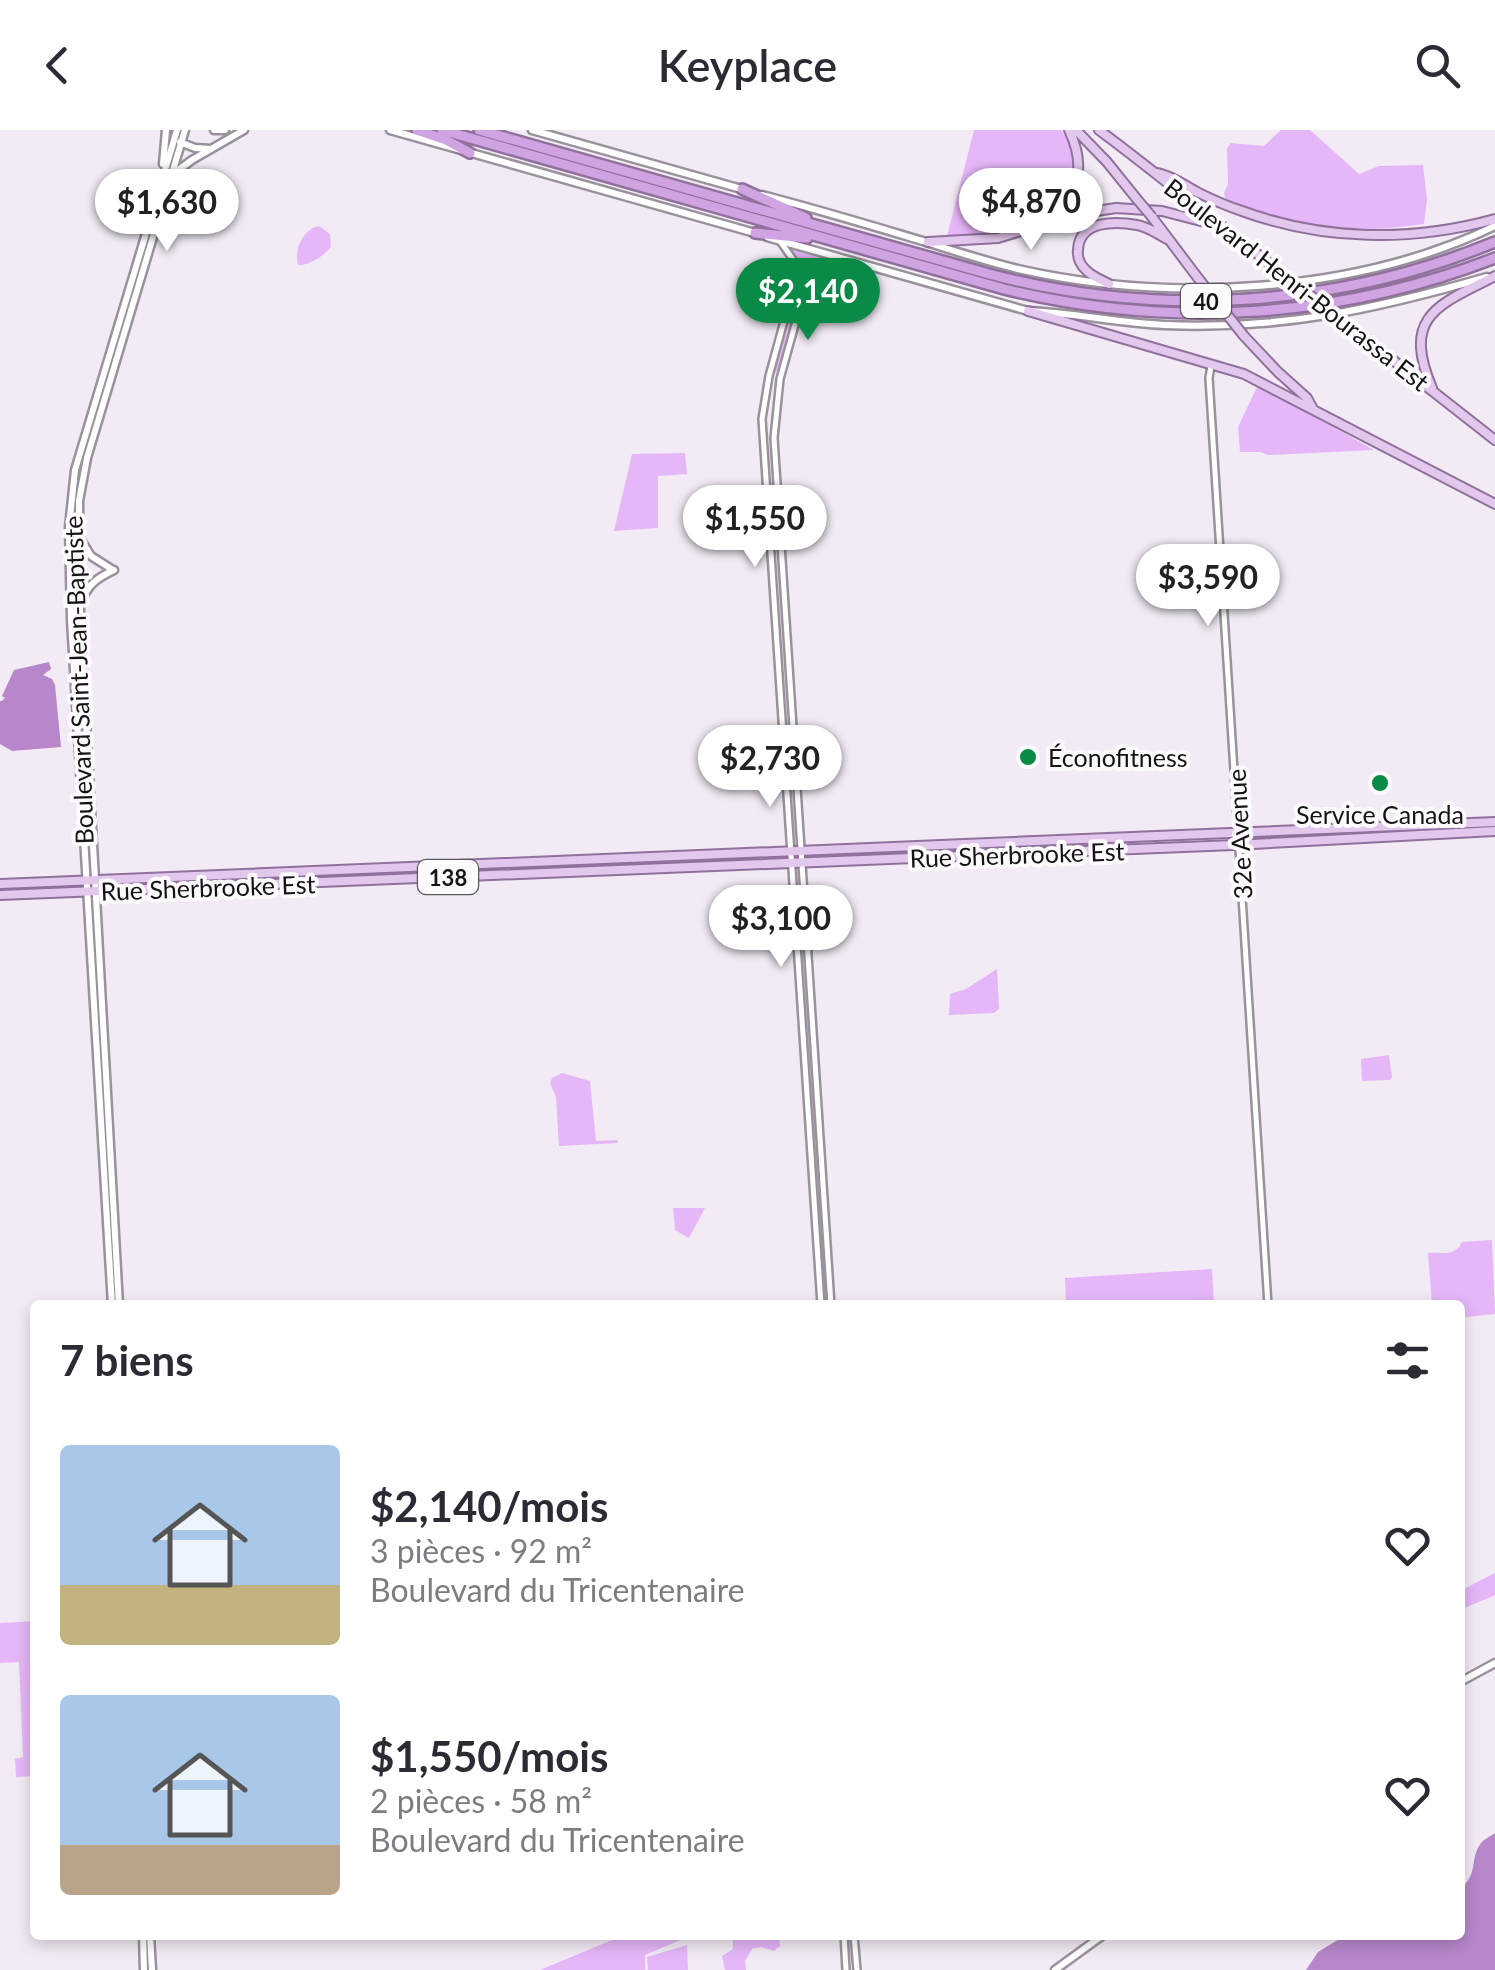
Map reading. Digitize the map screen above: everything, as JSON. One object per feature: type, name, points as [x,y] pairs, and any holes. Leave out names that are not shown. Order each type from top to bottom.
[{"type":"highway","points":[[417,130],[470,153]]},
{"type":"highway","name":"40","points":[[442,130],[841,238],[1048,288],[1112,297],[1188,301],[1261,298],[1333,289],[1417,269],[1495,242]]},
{"type":"highway","name":"40","points":[[479,130],[1037,296],[1120,309],[1179,313],[1268,311],[1335,302],[1418,284],[1495,258]]},
{"type":"highway","points":[[742,189],[841,238]]},
{"type":"highway","points":[[755,233],[841,238]]},
{"type":"main road","points":[[166,130],[168,174],[244,130]]},
{"type":"main road","points":[[214,130],[225,130]]},
{"type":"main road","points":[[390,130],[1212,363],[1261,381],[1313,409]]},
{"type":"main road","points":[[532,130],[1018,269],[1108,284],[1221,288],[1319,278],[1418,255],[1495,222]]},
{"type":"main road","points":[[1042,225],[1066,202],[1077,178],[1078,157],[1072,130]]},
{"type":"main road","name":"Boulevard Henri-Bourassa Est","points":[[1072,130],[1107,162],[1244,336],[1307,398],[1313,409],[1495,504]]},
{"type":"main road","name":"Boulevard Henri-Bourassa Est","points":[[1099,130],[1495,440]]},
{"type":"main road","points":[[180,135],[195,148],[211,149]]},
{"type":"main road","name":"Boulevard Saint-Jean-Baptiste","points":[[80,679],[79,501],[87,458],[180,135]]},
{"type":"main road","points":[[1157,173],[1242,211],[1320,231],[1406,235],[1495,222]]},
{"type":"main road","name":"Boulevard Saint-Jean-Baptiste","points":[[115,1300],[68,527],[75,470],[168,174]]},
{"type":"main road","points":[[928,242],[998,238],[1084,212],[1130,208],[1169,212],[1220,226]]},
{"type":"main road","points":[[1108,284],[1080,262],[1078,245],[1089,229],[1103,224],[1134,224],[1167,239]]},
{"type":"main road","points":[[1028,312],[1162,325],[1270,323],[1376,307],[1495,275]]},
{"type":"main road","points":[[1434,392],[1420,358],[1420,340],[1426,323],[1445,301],[1495,275]]},
{"type":"main road","points":[[78,528],[84,548],[114,570],[93,581],[85,593],[80,614]]},
{"type":"main road","name":"Rue Sherbrooke Est","points":[[0,894],[90,881],[184,882],[277,878],[308,872],[1495,822]]},
{"type":"main road","name":"Rue Sherbrooke Est","points":[[277,878],[308,882],[510,875],[1495,831]]},
{"type":"main road","points":[[1117,850],[1118,838]]},
{"type":"main road","points":[[1067,840],[1068,852]]},
{"type":"main road","points":[[944,856],[950,845]]},
{"type":"main road","points":[[878,859],[888,847]]},
{"type":"main road","points":[[661,868],[662,857]]},
{"type":"main road","points":[[619,858],[620,870]]},
{"type":"main road","points":[[510,863],[510,875]]},
{"type":"main road","points":[[468,865],[468,876]]},
{"type":"main road","points":[[308,872],[308,882]]},
{"type":"main road","name":"Rue Sherbrooke Est","points":[[0,884],[14,889],[91,892],[184,882]]},
{"type":"main road","points":[[1465,1679],[1495,1663]]},
{"type":"main road","points":[[146,1940],[148,1970]]},
{"type":"main road","points":[[1055,1970],[1097,1940]]},
{"type":"street","points":[[780,241],[794,262],[796,275],[769,376],[762,419],[830,1300]]},
{"type":"street","points":[[795,851],[774,438],[780,379],[807,284],[819,268],[840,258]]},
{"type":"street","name":"32e Avenue","points":[[1212,363],[1209,375],[1268,1300]]},
{"type":"street","points":[[769,376],[780,379]]},
{"type":"street","points":[[796,863],[821,1300]]},
{"type":"street","points":[[844,1940],[846,1970]]},
{"type":"street","points":[[855,1940],[856,1970]]},
{"type":"street","points":[[845,1953],[856,1952]]},
{"type":"shaded area","points":[[974,130],[1061,130],[1071,146],[1071,176],[1053,203],[1025,224],[995,233],[947,236]]},
{"type":"shaded area","points":[[1281,130],[1310,130],[1359,174],[1379,166],[1423,165],[1427,199],[1424,224],[1375,229],[1332,227],[1278,217],[1226,200],[1227,148],[1231,143],[1264,146]]},
{"type":"shaded area","points":[[319,226],[330,234],[331,247],[316,260],[298,265],[301,241],[308,231]]},
{"type":"shaded area","points":[[789,249],[828,260],[815,269],[799,296],[775,375],[797,294],[796,263]]},
{"type":"shaded area","points":[[1258,385],[1374,450],[1268,455],[1240,452],[1238,427]]},
{"type":"shaded area","points":[[685,453],[687,474],[658,476],[658,528],[614,531],[632,454]]},
{"type":"shaded area","points":[[49,662],[51,669],[43,675],[55,685],[61,747],[12,751],[0,744],[0,701],[5,698],[2,696],[14,670]]},
{"type":"shaded area","points":[[997,969],[999,1009],[994,1013],[949,1015],[950,994],[966,989]]},
{"type":"shaded area","points":[[1389,1055],[1390,1080],[1362,1081],[1361,1059]]},
{"type":"shaded area","points":[[562,1073],[590,1081],[596,1141],[618,1143],[559,1146],[556,1097],[550,1083]]},
{"type":"shaded area","points":[[673,1208],[705,1208],[689,1238],[675,1230]]},
{"type":"shaded area","points":[[1492,1240],[1495,1314],[1465,1317],[1465,1300],[1432,1300],[1428,1253],[1452,1252],[1462,1242]]},
{"type":"shaded area","points":[[1212,1269],[1214,1300],[1066,1300],[1065,1278]]},
{"type":"shaded area","points":[[1495,1573],[1495,1595],[1465,1608],[1465,1588]]},
{"type":"shaded area","points":[[30,1621],[30,1776],[16,1777],[15,1759],[23,1757],[19,1662],[0,1663],[0,1623]]},
{"type":"shaded area","points":[[1495,1833],[1495,1970],[1306,1970],[1318,1952],[1338,1940],[1465,1940],[1465,1884],[1481,1843]]},
{"type":"shaded area","points":[[612,1940],[681,1940],[645,1955],[645,1970],[540,1970]]},
{"type":"shaded area","points":[[733,1940],[779,1940],[780,1946],[774,1951],[752,1949],[745,1961],[746,1970],[725,1970],[722,1956],[733,1949]]},
{"type":"shaded area","points":[[687,1945],[688,1970],[648,1970],[647,1957]]},
{"type":"place","name":"Éconofitness","points":[[1028,757]]},
{"type":"place","name":"Service Canada","points":[[1380,783]]}]
